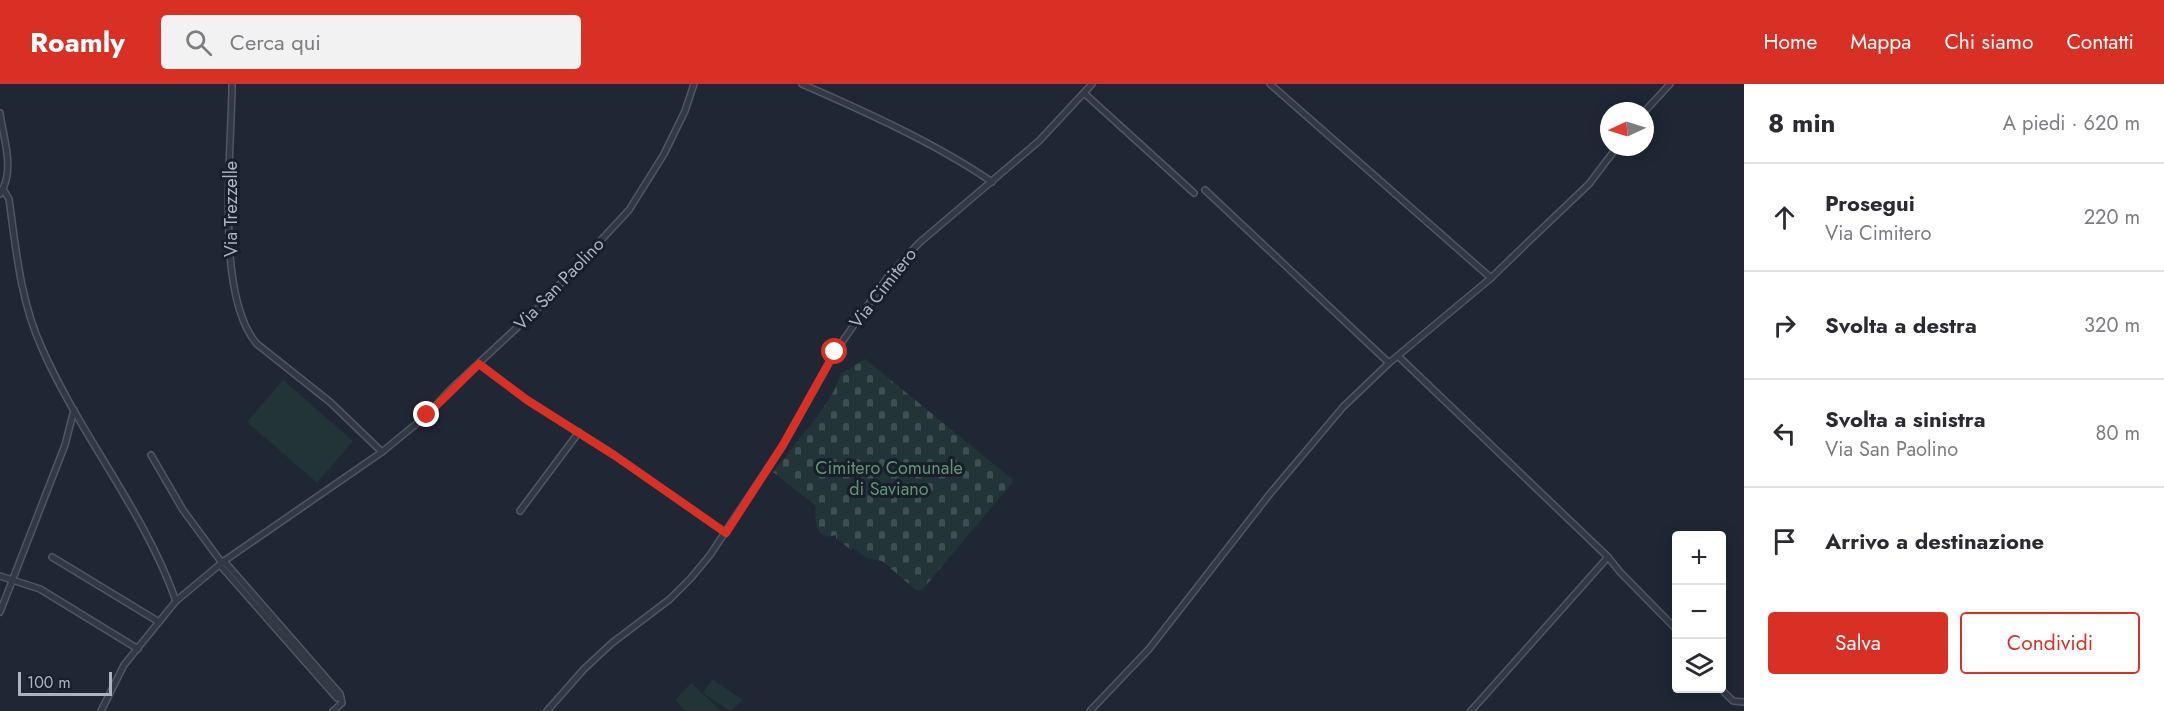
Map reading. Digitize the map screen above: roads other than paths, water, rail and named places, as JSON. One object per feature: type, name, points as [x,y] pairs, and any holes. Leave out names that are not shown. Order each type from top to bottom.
[{"type":"street","name":"Via Trezzelle","points":[[232,84],[228,233],[234,286],[240,313],[251,337],[257,344],[330,402],[382,452]]},
{"type":"street","name":"Via San Paolino","points":[[101,711],[124,665],[176,601],[222,563],[382,452],[427,415],[538,308],[629,210],[664,154],[685,111],[694,84]]},
{"type":"street","points":[[802,84],[894,128],[975,170],[992,182]]},
{"type":"street","name":"Via Cimitero","points":[[547,711],[584,669],[612,643],[670,599],[691,578],[726,533],[783,445],[835,352],[887,278],[919,243],[1039,141],[1092,84]]},
{"type":"street","points":[[1270,84],[1491,278]]},
{"type":"street","points":[[1653,102],[1670,84]]},
{"type":"street","points":[[1084,93],[1194,193]]},
{"type":"street","points":[[0,113],[8,162],[2,191],[9,199],[20,281],[29,316],[41,346],[74,410],[165,569],[176,601]]},
{"type":"street","points":[[1090,711],[1149,649],[1305,451],[1343,407],[1389,363],[1491,278],[1588,184],[1610,156]]},
{"type":"street","points":[[1205,190],[1389,363]]},
{"type":"street","points":[[1398,356],[1608,557],[1672,624]]},
{"type":"street","points":[[479,364],[527,400],[579,432],[726,533]]},
{"type":"street","points":[[0,612],[65,445],[74,410]]},
{"type":"street","points":[[520,511],[579,432]]},
{"type":"street","points":[[151,455],[183,510],[222,563],[337,698],[341,698],[341,705],[333,711]]},
{"type":"street","points":[[52,557],[159,622]]},
{"type":"street","points":[[1471,711],[1608,557]]},
{"type":"street","points":[[0,576],[40,589],[138,649]]},
{"type":"street","points":[[1725,693],[1733,701],[1744,702]]},
{"type":"park label","name":"Cimitero Comunale di Saviano","points":[[889,478]]}]
